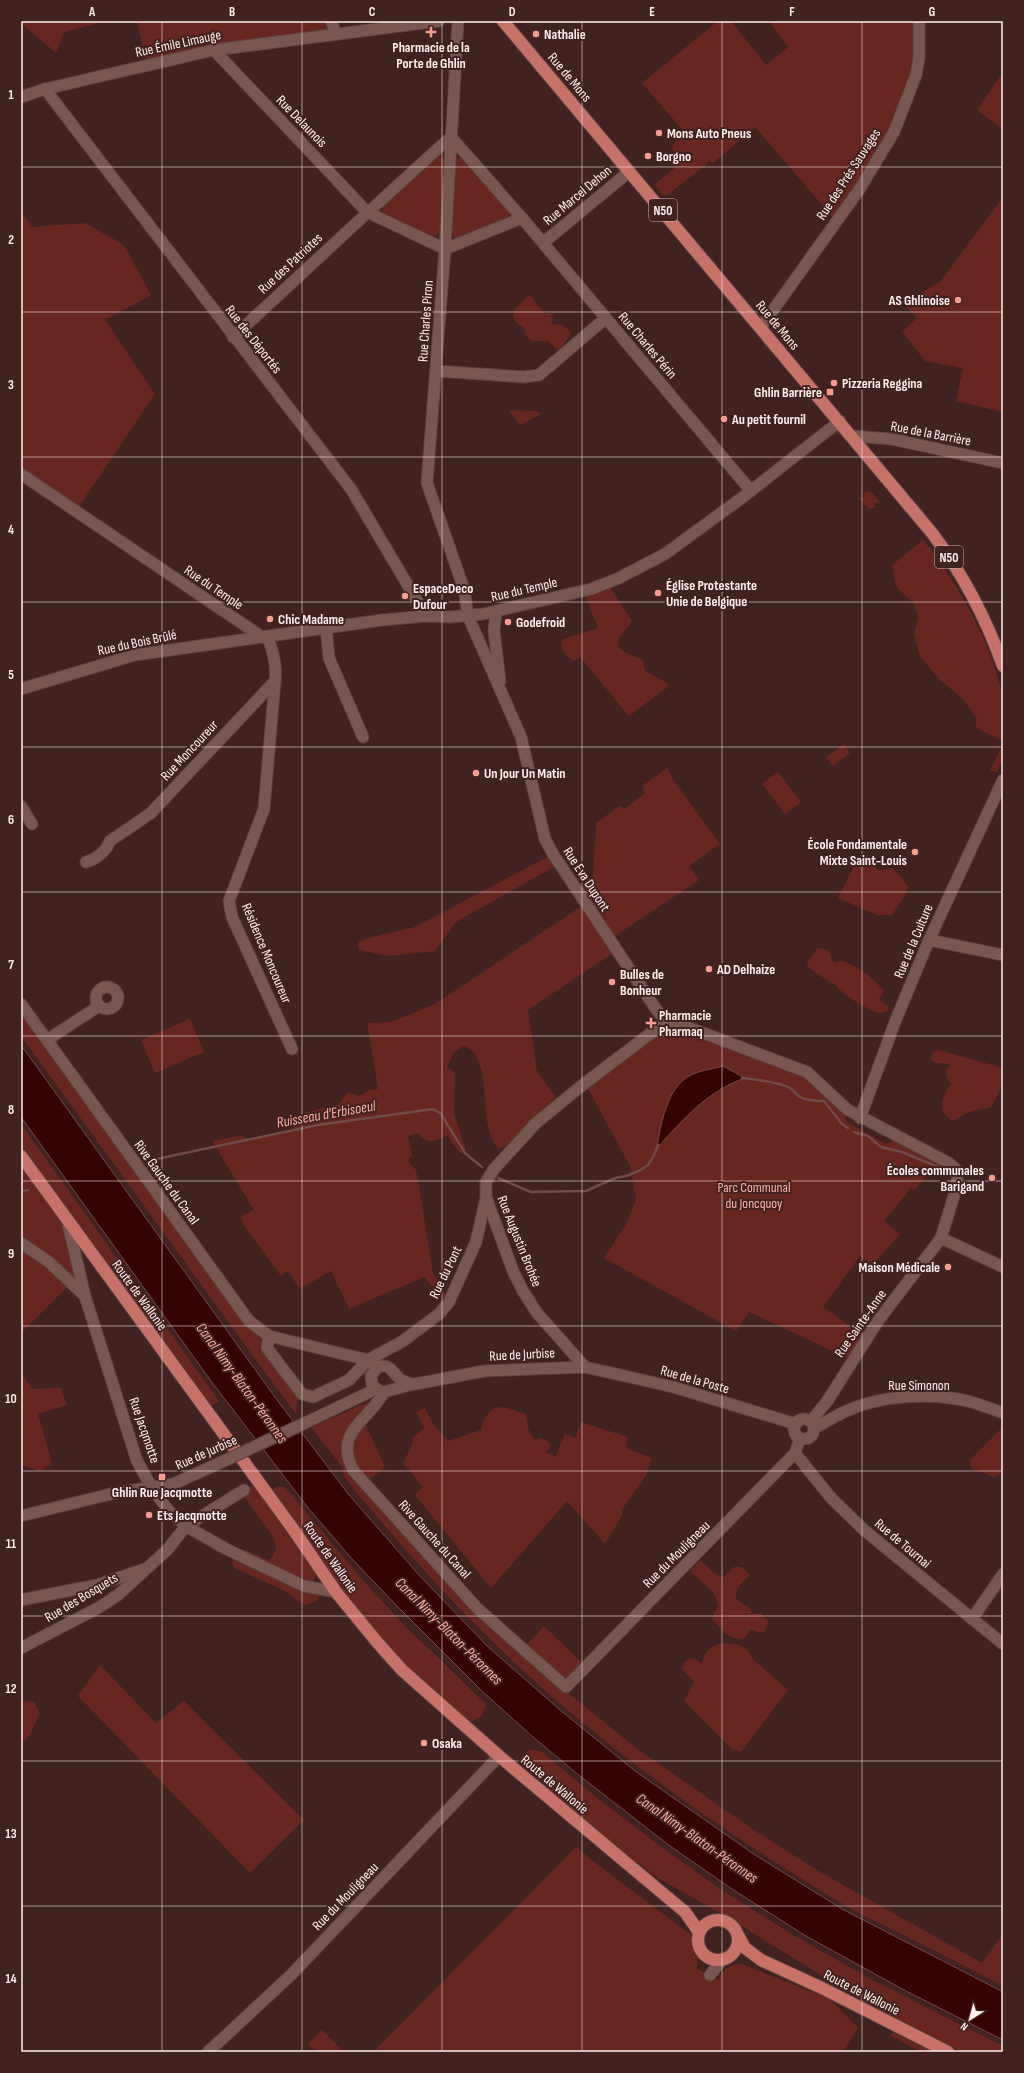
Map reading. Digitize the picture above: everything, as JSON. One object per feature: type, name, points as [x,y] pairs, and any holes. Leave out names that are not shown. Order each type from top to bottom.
[{"type":"main road","name":"Rue de Mons","points":[[503,21],[840,421],[945,549],[980,610],[1003,666]]},
{"type":"main road","name":"Route de Wallonie","points":[[21,1156],[289,1523],[336,1592],[377,1642],[402,1670],[499,1756],[685,1912]]},
{"type":"main road","points":[[685,1912],[700,1919],[727,1921],[732,1925],[745,1948],[761,1960]]},
{"type":"main road","points":[[685,1912],[696,1925],[699,1932]]},
{"type":"main road","points":[[714,1920],[703,1926],[699,1932],[698,1938],[701,1951],[720,1959],[741,1956],[761,1960]]},
{"type":"main road","points":[[720,1959],[735,1951],[738,1935]]},
{"type":"main road","name":"Route de Wallonie","points":[[761,1960],[822,1988],[948,2052]]},
{"type":"street","points":[[331,21],[336,34]]},
{"type":"street","name":"Rue Émile Limauge","points":[[21,97],[45,89],[214,50],[439,21]]},
{"type":"street","name":"Rue Charles Piron","points":[[458,21],[445,249],[427,483],[464,589],[468,616],[502,693]]},
{"type":"street","name":"Rue des Prés Sauvages","points":[[761,327],[859,190],[894,132],[916,75],[919,58],[919,21]]},
{"type":"street","name":"Rue Delaunois","points":[[214,50],[368,212]]},
{"type":"street","name":"Rue des Déportés","points":[[45,89],[233,337],[351,489],[426,616]]},
{"type":"street","name":"Rue des Patriotes","points":[[233,337],[452,136]]},
{"type":"street","name":"Rue Charles Périn","points":[[452,136],[751,491]]},
{"type":"street","name":"Rue Marcel Dehon","points":[[543,243],[630,171]]},
{"type":"street","points":[[368,212],[445,249],[522,218]]},
{"type":"street","points":[[436,371],[524,377],[538,375],[606,318]]},
{"type":"street","name":"Rue du Temple","points":[[21,474],[264,636],[326,627],[426,616],[468,616],[592,589],[625,576],[665,554],[751,491],[840,421]]},
{"type":"street","name":"Rue de la Barrière","points":[[852,436],[891,440],[1003,463]]},
{"type":"street","points":[[496,611],[494,631],[502,693]]},
{"type":"street","points":[[326,627],[329,658],[363,736]]},
{"type":"street","points":[[264,636],[273,650],[276,671],[275,681]]},
{"type":"street","name":"Rue du Bois Brûlé","points":[[21,689],[135,655],[264,636]]},
{"type":"street","name":"Rue Moncoureur","points":[[86,862],[101,854],[108,847],[110,841],[151,813],[275,681]]},
{"type":"street","name":"Résidence Moncoureur","points":[[275,681],[264,808],[229,901],[232,918],[292,1049]]},
{"type":"street","name":"Rue Eva Dupont","points":[[502,693],[521,736],[542,827],[549,847],[632,975],[658,1012],[666,1019]]},
{"type":"street","name":"Rue de la Culture","points":[[860,1118],[895,1022],[929,940],[1003,780]]},
{"type":"street","points":[[21,806],[32,824]]},
{"type":"street","points":[[929,940],[1003,955]]},
{"type":"street","name":"Rive Gauche du Canal","points":[[21,1004],[248,1321],[269,1336],[368,1360],[375,1371]]},
{"type":"street","points":[[47,1040],[99,1006]]},
{"type":"street","points":[[666,1019],[807,1072],[842,1105],[860,1118]]},
{"type":"street","name":"Rue Augustin Brohée","points":[[585,1367],[537,1314],[523,1291],[513,1270],[486,1197],[486,1182],[490,1174],[536,1123],[585,1083],[659,1027],[666,1019]]},
{"type":"street","name":"Rue Sainte-Anne","points":[[812,1425],[878,1321],[941,1238],[958,1176],[958,1171],[949,1163],[860,1118]]},
{"type":"street","name":"Rue du Pont","points":[[368,1360],[403,1342],[439,1314],[449,1302],[476,1242],[486,1197]]},
{"type":"street","name":"Rue Jacqmotte","points":[[67,1220],[84,1296],[137,1461],[152,1488],[168,1510],[186,1526],[226,1549],[304,1586],[336,1592]]},
{"type":"street","points":[[941,1238],[1003,1267]]},
{"type":"street","points":[[21,1243],[49,1262],[84,1296]]},
{"type":"street","points":[[269,1336],[267,1348],[298,1391],[308,1396],[313,1397],[343,1385],[355,1375],[368,1360]]},
{"type":"street","points":[[375,1371],[372,1385],[384,1390],[396,1382],[394,1371],[396,1351],[403,1342]]},
{"type":"street","points":[[348,1402],[369,1382],[375,1371],[385,1366],[394,1371],[401,1380],[413,1384]]},
{"type":"street","name":"Rue de Jurbise","points":[[21,1516],[115,1493],[173,1484],[348,1402],[384,1390],[484,1371],[585,1367]]},
{"type":"street","name":"Rue de la Poste","points":[[585,1367],[673,1387],[796,1424]]},
{"type":"street","name":"Rive Gauche du Canal","points":[[384,1390],[376,1406],[351,1431],[347,1449],[348,1461],[352,1470],[477,1608],[566,1688]]},
{"type":"street","name":"Rue Simonon","points":[[812,1425],[844,1411],[889,1398],[938,1398],[970,1402],[1003,1413]]},
{"type":"street","points":[[801,1419],[812,1425],[811,1437],[807,1439],[800,1438],[795,1433],[796,1424],[801,1419]]},
{"type":"street","name":"Rue du Mouligneau","points":[[566,1688],[795,1453],[800,1438]]},
{"type":"street","name":"Rue de Tournai","points":[[795,1453],[831,1498],[860,1526],[1003,1644]]},
{"type":"street","name":"Rue des Bosquets","points":[[21,1648],[98,1608],[127,1588],[167,1550],[186,1526],[244,1490]]},
{"type":"street","points":[[21,1600],[97,1585],[149,1568]]},
{"type":"street","points":[[972,1619],[1003,1574]]},
{"type":"street","name":"Rue du Mouligneau","points":[[208,2052],[291,1974],[499,1756]]},
{"type":"green space","points":[[21,21],[107,21],[64,32],[56,53],[21,23]]},
{"type":"green space","points":[[137,21],[331,21],[336,34],[147,65]]},
{"type":"green space","points":[[718,21],[731,21],[766,65],[788,47],[769,21],[919,21],[919,58],[894,132],[836,221],[755,127],[712,164],[709,160],[707,164],[667,195],[662,195],[655,184],[681,163],[672,148],[678,140],[687,135],[642,83]]},
{"type":"green space","points":[[1003,72],[1003,129],[977,110]]},
{"type":"green space","points":[[439,156],[445,160],[440,231],[438,235],[429,237],[385,215],[382,210],[386,203],[435,157]]},
{"type":"green space","points":[[462,156],[509,209],[510,214],[508,218],[458,240],[451,234],[455,159]]},
{"type":"green space","name":"AS Ghlinoise","points":[[1003,197],[1003,412],[956,401],[963,368],[925,361],[902,331],[917,318],[907,307],[922,292],[941,281]]},
{"type":"green space","points":[[21,211],[32,227],[85,223],[124,245],[151,295],[105,320],[155,394],[76,511],[21,474]]},
{"type":"green space","points":[[530,295],[545,314],[548,312],[552,314],[553,318],[551,324],[563,325],[571,332],[562,348],[556,349],[548,341],[531,341],[525,334],[524,328],[516,323],[513,316],[515,308]]},
{"type":"green space","points":[[509,410],[537,411],[541,414],[520,425]]},
{"type":"green space","points":[[870,491],[880,502],[874,504],[876,507],[869,509],[858,498],[865,496],[863,493]]},
{"type":"green space","points":[[923,540],[936,556],[961,595],[973,616],[992,660],[999,681],[1003,701],[1003,741],[978,729],[975,724],[977,719],[963,699],[940,680],[920,656],[914,634],[918,616],[913,602],[899,590],[895,583],[892,565]]},
{"type":"green space","points":[[607,583],[632,621],[619,639],[619,647],[626,653],[643,660],[645,671],[667,683],[669,686],[629,716],[580,657],[574,661],[567,656],[561,644],[564,639],[598,628],[583,591]]},
{"type":"green space","points":[[844,744],[850,753],[833,766],[826,757]]},
{"type":"green space","points":[[1003,744],[1003,759],[997,772],[990,770]]},
{"type":"green space","points":[[667,768],[674,781],[720,844],[689,866],[699,880],[609,940],[616,951],[528,1010],[537,1071],[556,1098],[536,1115],[506,1146],[499,1149],[492,1138],[488,1124],[483,1076],[479,1062],[473,1052],[463,1046],[454,1052],[447,1067],[455,1073],[454,1114],[466,1150],[463,1153],[459,1152],[447,1135],[435,1141],[428,1141],[421,1137],[418,1133],[408,1136],[412,1156],[409,1159],[410,1164],[416,1170],[418,1179],[433,1273],[447,1297],[445,1300],[424,1277],[349,1309],[331,1271],[300,1289],[288,1271],[281,1276],[245,1227],[240,1217],[254,1210],[212,1141],[242,1135],[246,1139],[292,1130],[297,1115],[339,1104],[347,1092],[359,1096],[369,1090],[378,1089],[367,1023],[391,1022],[435,1004],[585,904],[575,887],[593,876],[596,823],[619,806],[624,809],[645,793],[642,786]]},
{"type":"green space","points":[[778,772],[801,802],[785,814],[762,784]]},
{"type":"green space","points":[[553,854],[559,864],[456,922],[435,951],[389,956],[359,950],[358,942],[368,938],[415,927]]},
{"type":"green space","points":[[869,861],[879,871],[892,868],[902,878],[908,887],[903,899],[892,915],[877,915],[838,898],[855,864]]},
{"type":"green space","points":[[822,948],[830,952],[832,961],[835,963],[839,961],[852,965],[875,981],[884,991],[879,1000],[888,1006],[888,1011],[882,1013],[871,1010],[849,997],[835,984],[831,983],[808,967],[807,963],[817,949]]},
{"type":"green space","points":[[21,1004],[262,1333],[266,1344],[298,1391],[296,1414],[21,1036]]},
{"type":"green space","points":[[190,1019],[204,1052],[155,1073],[141,1040]]},
{"type":"green space","name":"Parc Communal du Joncquoy","points":[[666,1019],[794,1066],[841,1105],[847,1122],[886,1144],[899,1138],[944,1161],[939,1171],[933,1168],[914,1190],[911,1188],[884,1221],[900,1234],[872,1266],[860,1256],[823,1307],[866,1338],[852,1360],[749,1312],[736,1331],[604,1258],[626,1224],[636,1200],[630,1166],[585,1083]]},
{"type":"green space","points":[[938,1050],[1003,1068],[1000,1089],[991,1107],[969,1112],[953,1121],[947,1117],[942,1108],[942,1104],[945,1093],[951,1083],[947,1078],[946,1070],[951,1064],[937,1063],[931,1060],[932,1052]]},
{"type":"green space","points":[[21,1124],[219,1401],[206,1410],[68,1221],[83,1295],[71,1283],[21,1333]]},
{"type":"green space","points":[[21,1372],[32,1388],[61,1388],[67,1405],[38,1414],[52,1463],[41,1471],[21,1465]]},
{"type":"green space","points":[[373,1400],[363,1419],[385,1467],[365,1483],[523,1649],[544,1626],[586,1667],[567,1687],[568,1693],[636,1748],[757,1832],[820,1872],[982,1963],[1003,1934],[1003,1986],[848,1907],[747,1844],[702,1813],[613,1747],[528,1675],[469,1618],[396,1539],[344,1477],[343,1468],[311,1427]]},
{"type":"green space","points":[[497,1407],[507,1408],[526,1414],[529,1432],[535,1440],[541,1438],[548,1441],[551,1446],[545,1453],[550,1453],[555,1457],[565,1434],[575,1438],[581,1422],[628,1437],[626,1446],[628,1449],[651,1458],[647,1474],[621,1511],[623,1514],[605,1544],[567,1501],[491,1588],[415,1495],[423,1487],[403,1463],[413,1443],[412,1438],[424,1428],[416,1412],[425,1408],[433,1424],[448,1441],[481,1430],[486,1417]]},
{"type":"green space","points":[[1003,1427],[1003,1468],[1001,1473],[994,1477],[973,1469],[970,1466],[970,1460]]},
{"type":"green space","points":[[252,1485],[258,1491],[316,1575],[313,1581],[305,1585],[322,1589],[318,1600],[307,1605],[301,1603],[285,1591],[237,1569],[232,1564],[236,1554],[245,1550],[268,1560],[272,1558],[276,1547],[273,1537],[244,1496],[244,1492]]},
{"type":"green space","points":[[276,1487],[285,1487],[361,1578],[403,1624],[486,1704],[482,1716],[472,1721],[455,1718],[389,1657],[271,1491]]},
{"type":"green space","points":[[700,1560],[715,1574],[724,1577],[734,1567],[741,1567],[750,1575],[738,1588],[736,1599],[751,1609],[751,1614],[761,1613],[769,1622],[764,1632],[758,1632],[750,1629],[745,1638],[740,1639],[726,1634],[718,1626],[712,1618],[718,1606],[714,1593],[690,1571]]},
{"type":"green space","points":[[722,1643],[739,1645],[747,1649],[753,1659],[788,1690],[741,1752],[732,1749],[684,1701],[694,1682],[682,1669],[684,1663],[690,1658],[695,1659],[702,1664],[706,1652],[714,1646]]},
{"type":"green space","points":[[100,1665],[156,1723],[184,1701],[304,1820],[250,1873],[78,1696]]},
{"type":"green space","points":[[21,1702],[34,1702],[40,1713],[30,1735],[21,1744]]},
{"type":"green space","points":[[530,1749],[542,1752],[596,1797],[720,1889],[793,1935],[871,1979],[1003,2046],[1003,2052],[963,2052],[869,2004],[720,1913],[658,1878],[586,1823],[544,1785],[543,1776],[522,1756]]},
{"type":"green space","points":[[576,1847],[690,1934],[693,1948],[698,1957],[696,1968],[717,1980],[730,1966],[742,1964],[830,1999],[858,2028],[843,2052],[373,2052]]},
{"type":"green space","points":[[322,2030],[344,2052],[316,2052],[308,2044]]},
{"type":"green space","points":[[894,2030],[938,2052],[922,2052],[891,2036]]},
{"type":"water","name":"Canal Nimy-Blaton-Péronnes","points":[[21,1045],[277,1400],[349,1495],[418,1574],[487,1646],[560,1710],[635,1771],[755,1855],[842,1909],[1003,1992],[1003,2040],[906,1991],[806,1936],[732,1889],[670,1846],[580,1776],[533,1737],[482,1691],[396,1605],[353,1560],[309,1509],[211,1381],[21,1117]]},
{"type":"water","points":[[723,1066],[745,1078],[719,1090],[707,1098],[686,1117],[657,1148],[665,1112],[676,1087],[691,1075]]},
{"type":"pier","points":[[295,1420],[303,1432],[262,1451],[254,1439]]},
{"type":"waterway","name":"Ruisseau d'Erbisoeul","points":[[742,1078],[777,1083],[790,1088],[798,1096],[803,1098],[824,1101],[842,1124],[848,1128]]},
{"type":"waterway","name":"Ruisseau d'Erbisoeul","points":[[147,1161],[318,1125],[433,1109],[441,1114],[465,1153],[482,1167]]},
{"type":"waterway","name":"Ruisseau d'Erbisoeul","points":[[854,1132],[868,1136],[881,1147],[902,1152],[938,1167]]},
{"type":"waterway","name":"Ruisseau d'Erbisoeul","points":[[498,1178],[531,1192],[586,1191],[615,1178],[639,1171],[648,1165],[658,1145]]},
{"type":"waterway","name":"Ruisseau d'Erbisoeul","points":[[21,1191],[28,1190]]},
{"type":"place","name":"Pharmacie de la Porte de Ghlin","points":[[431,32]]},
{"type":"place","name":"Nathalie","points":[[536,34]]},
{"type":"place","name":"Mons Auto Pneus","points":[[659,133]]},
{"type":"place","name":"Borgno","points":[[648,156]]},
{"type":"place","name":"AS Ghlinoise","points":[[958,300]]},
{"type":"place","name":"Pizzeria Reggina","points":[[834,383]]},
{"type":"place","name":"Ghlin Barrière","points":[[830,392]]},
{"type":"place","name":"Au petit fournil","points":[[724,419]]},
{"type":"place","name":"Église Protestante Unie de Belgique","points":[[658,593]]},
{"type":"place","name":"EspaceDeco Dufour","points":[[405,596]]},
{"type":"place","name":"Chic Madame","points":[[270,619]]},
{"type":"place","name":"Godefroid","points":[[508,622]]},
{"type":"place","name":"Un Jour Un Matin","points":[[476,773]]},
{"type":"place","name":"École Fondamentale Mixte Saint-Louis","points":[[915,852]]},
{"type":"place","name":"AD Delhaize","points":[[709,969]]},
{"type":"place","name":"Bulles de Bonheur","points":[[612,982]]},
{"type":"place","name":"Pharmacie Pharmaq","points":[[651,1023]]},
{"type":"place","name":"Écoles communales Barigand","points":[[992,1178]]},
{"type":"place","name":"Maison Médicale","points":[[948,1267]]},
{"type":"place","name":"Ghlin Rue Jacqmotte","points":[[162,1477]]},
{"type":"place","name":"Ets Jacqmotte","points":[[149,1515]]},
{"type":"place","name":"Osaka","points":[[424,1743]]}]
